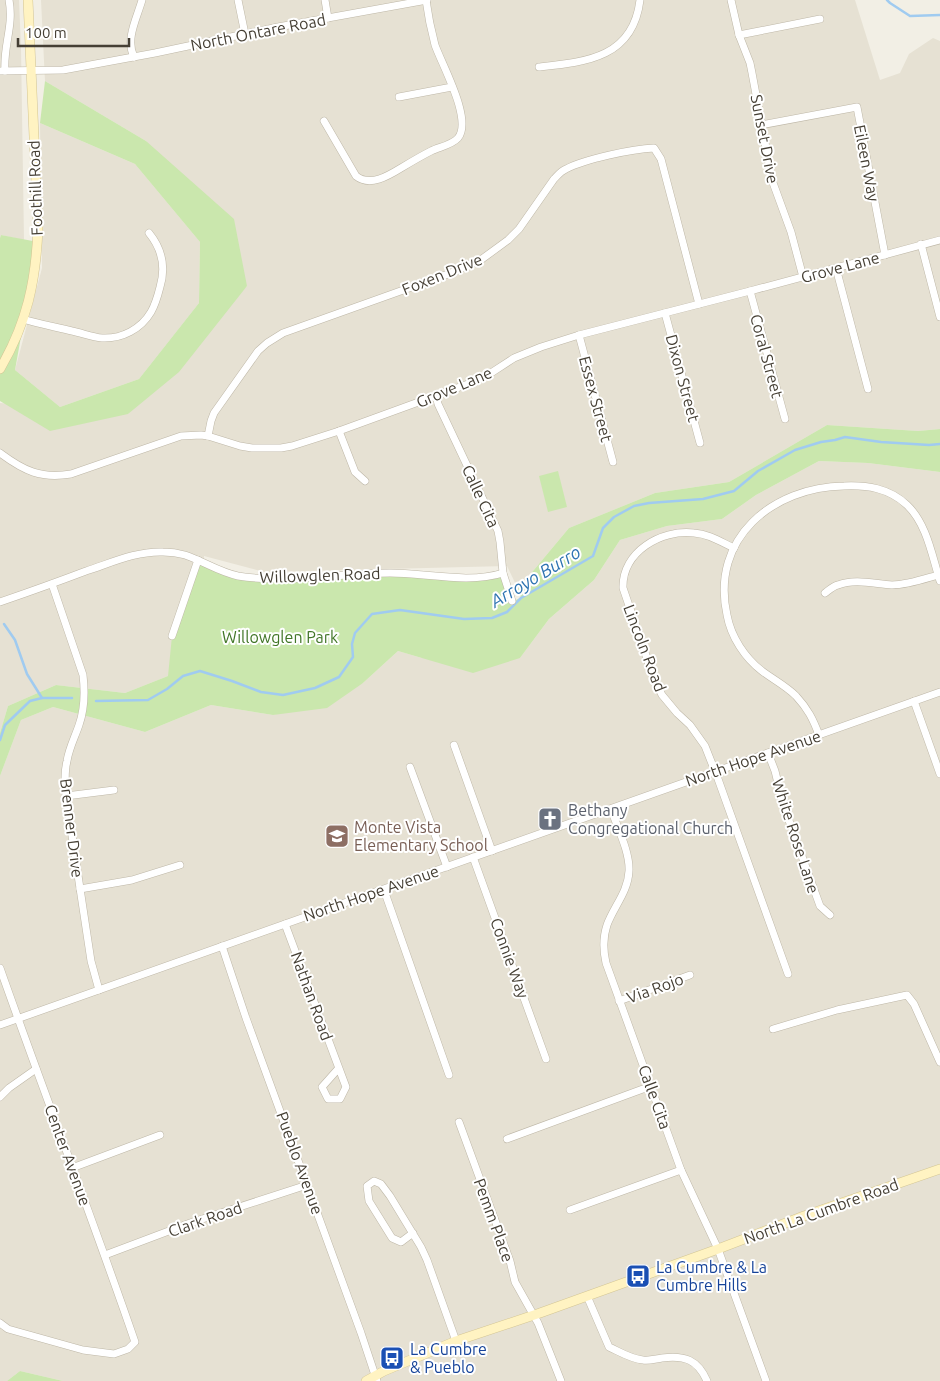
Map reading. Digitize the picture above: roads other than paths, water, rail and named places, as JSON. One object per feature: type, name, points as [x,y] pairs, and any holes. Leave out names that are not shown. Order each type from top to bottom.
[{"type":"street","points":[[2,71],[10,32],[11,16],[8,0]]},
{"type":"street","name":"Foothill Road","points":[[0,369],[23,319],[36,266],[38,228],[28,0]]},
{"type":"street","points":[[134,57],[131,51],[132,32],[142,0]]},
{"type":"street","points":[[238,0],[245,34]]},
{"type":"street","points":[[325,0],[328,18]]},
{"type":"street","points":[[324,121],[356,176],[364,181],[372,181],[399,169],[458,138],[462,130],[462,120],[458,101],[436,45],[429,20],[427,0]]},
{"type":"street","name":"North Ontare Road","points":[[2,71],[63,70],[278,27],[427,0]]},
{"type":"street","points":[[539,67],[588,60],[605,54],[621,41],[632,26],[637,15],[640,0]]},
{"type":"street","name":"Sunset Drive","points":[[731,0],[738,35],[750,63],[772,180],[791,232],[803,277]]},
{"type":"street","points":[[738,35],[820,19]]},
{"type":"street","points":[[399,97],[452,87]]},
{"type":"street","name":"Eileen Way","points":[[762,125],[857,107],[885,255]]},
{"type":"street","name":"Foxen Drive","points":[[208,436],[214,413],[258,351],[267,343],[284,333],[451,273],[482,259],[508,240],[519,229],[561,172],[574,165],[607,156],[654,148],[661,159],[699,304]]},
{"type":"street","points":[[23,319],[102,338],[117,337],[134,330],[144,322],[151,312],[156,302],[163,276],[162,258],[159,248],[149,233]]},
{"type":"street","name":"Grove Lane","points":[[0,453],[27,470],[46,476],[61,476],[174,438],[189,435],[208,436],[240,446],[264,449],[292,446],[436,396],[480,379],[527,352],[580,335],[750,292],[940,240]]},
{"type":"street","points":[[920,244],[940,317]]},
{"type":"street","points":[[836,268],[868,389]]},
{"type":"street","name":"Coral Street","points":[[750,292],[785,420]]},
{"type":"street","name":"Dixon Street","points":[[666,313],[700,443]]},
{"type":"street","name":"Essex Street","points":[[580,335],[613,462]]},
{"type":"street","name":"Calle Cita","points":[[436,396],[438,404],[498,531],[503,573],[512,601]]},
{"type":"street","points":[[339,430],[355,472],[365,481]]},
{"type":"street","points":[[819,735],[812,717],[804,706],[784,686],[760,670],[752,662],[743,652],[733,634],[727,616],[724,587],[730,558],[744,532],[758,516],[791,496],[807,491],[838,486],[872,487],[890,493],[906,504],[914,512],[923,528],[939,578],[894,585],[844,583],[825,593]]},
{"type":"street","name":"Lincoln Road","points":[[734,548],[711,536],[702,534],[684,532],[666,535],[649,543],[634,556],[626,567],[622,581],[623,592],[654,679],[668,703],[705,746],[788,974]]},
{"type":"street","name":"Willowglen Road","points":[[0,602],[123,558],[146,552],[184,554],[223,572],[274,579],[387,572],[451,577],[495,576],[503,573]]},
{"type":"street","points":[[172,636],[198,560]]},
{"type":"street","name":"Brenner Drive","points":[[52,584],[81,666],[85,690],[83,712],[68,752],[66,763],[66,796],[91,961],[99,990]]},
{"type":"street","name":"North Hope Avenue","points":[[0,1024],[384,890],[940,692]]},
{"type":"street","points":[[914,702],[940,774]]},
{"type":"street","points":[[454,745],[492,851]]},
{"type":"street","name":"White Rose Lane","points":[[768,753],[775,771],[783,804],[820,906],[830,915]]},
{"type":"street","points":[[410,767],[447,867]]},
{"type":"street","points":[[66,796],[114,790]]},
{"type":"street","name":"Calle Cita","points":[[611,809],[628,856],[629,864],[628,884],[607,925],[604,946],[606,963],[681,1170],[718,1249],[766,1381]]},
{"type":"street","name":"Connie Way","points":[[473,857],[546,1059]]},
{"type":"street","points":[[80,889],[132,880],[180,865]]},
{"type":"street","points":[[384,890],[449,1075]]},
{"type":"street","name":"Nathan Road","points":[[285,924],[338,1069]]},
{"type":"street","name":"Pueblo Avenue","points":[[222,946],[246,1018],[279,1104],[376,1378]]},
{"type":"street","name":"Center Avenue","points":[[0,968],[135,1342],[128,1349],[114,1354],[83,1350],[8,1329],[0,1323]]},
{"type":"street","name":"Via Rojo","points":[[619,1001],[690,975]]},
{"type":"street","points":[[773,1029],[837,1010],[907,996],[914,1004],[940,1062]]},
{"type":"street","points":[[0,1097],[9,1088],[36,1070]]},
{"type":"street","points":[[507,1139],[651,1086]]},
{"type":"street","name":"Pemm Place","points":[[459,1122],[510,1261],[515,1282],[534,1316],[561,1381]]},
{"type":"street","points":[[72,1168],[160,1135]]},
{"type":"street","name":"North La Cumbre Road","points":[[366,1381],[456,1341],[534,1316],[940,1168]]},
{"type":"street","points":[[570,1210],[681,1170]]},
{"type":"street","points":[[413,1233],[401,1242],[392,1238],[369,1201],[367,1186],[374,1181],[381,1184],[413,1233],[428,1260],[456,1341]]},
{"type":"street","name":"Clark Road","points":[[105,1255],[190,1223],[307,1185]]},
{"type":"street","points":[[587,1296],[609,1347],[631,1357],[645,1360],[684,1358],[698,1366],[703,1371],[707,1381]]},
{"type":"waterway","points":[[887,0],[910,16],[940,15]]},
{"type":"waterway","name":"Arroyo Burro","points":[[96,701],[148,700],[167,689],[183,676],[200,671],[261,692],[283,695],[315,688],[339,677],[353,657],[352,644],[355,633],[372,614],[400,610],[464,619],[492,618],[507,612],[521,598],[593,556],[603,528],[614,517],[634,506],[703,499],[734,491],[758,471],[795,450],[845,437],[881,442],[940,444]]},
{"type":"waterway","points":[[4,624],[15,640],[27,674],[42,698]]},
{"type":"waterway","name":"Arroyo Burro","points":[[0,740],[5,725],[30,701],[42,698],[72,698]]},
{"type":"place","name":"Bethany Congregational Church","points":[[550,819]]},
{"type":"place","name":"Monte Vista Elementary School","points":[[337,836]]},
{"type":"place","name":"La Cumbre & La Cumbre Hills","points":[[638,1276]]},
{"type":"place","name":"La Cumbre & Pueblo","points":[[392,1358]]},
{"type":"park label","name":"Willowglen Park","points":[[280,637]]}]
